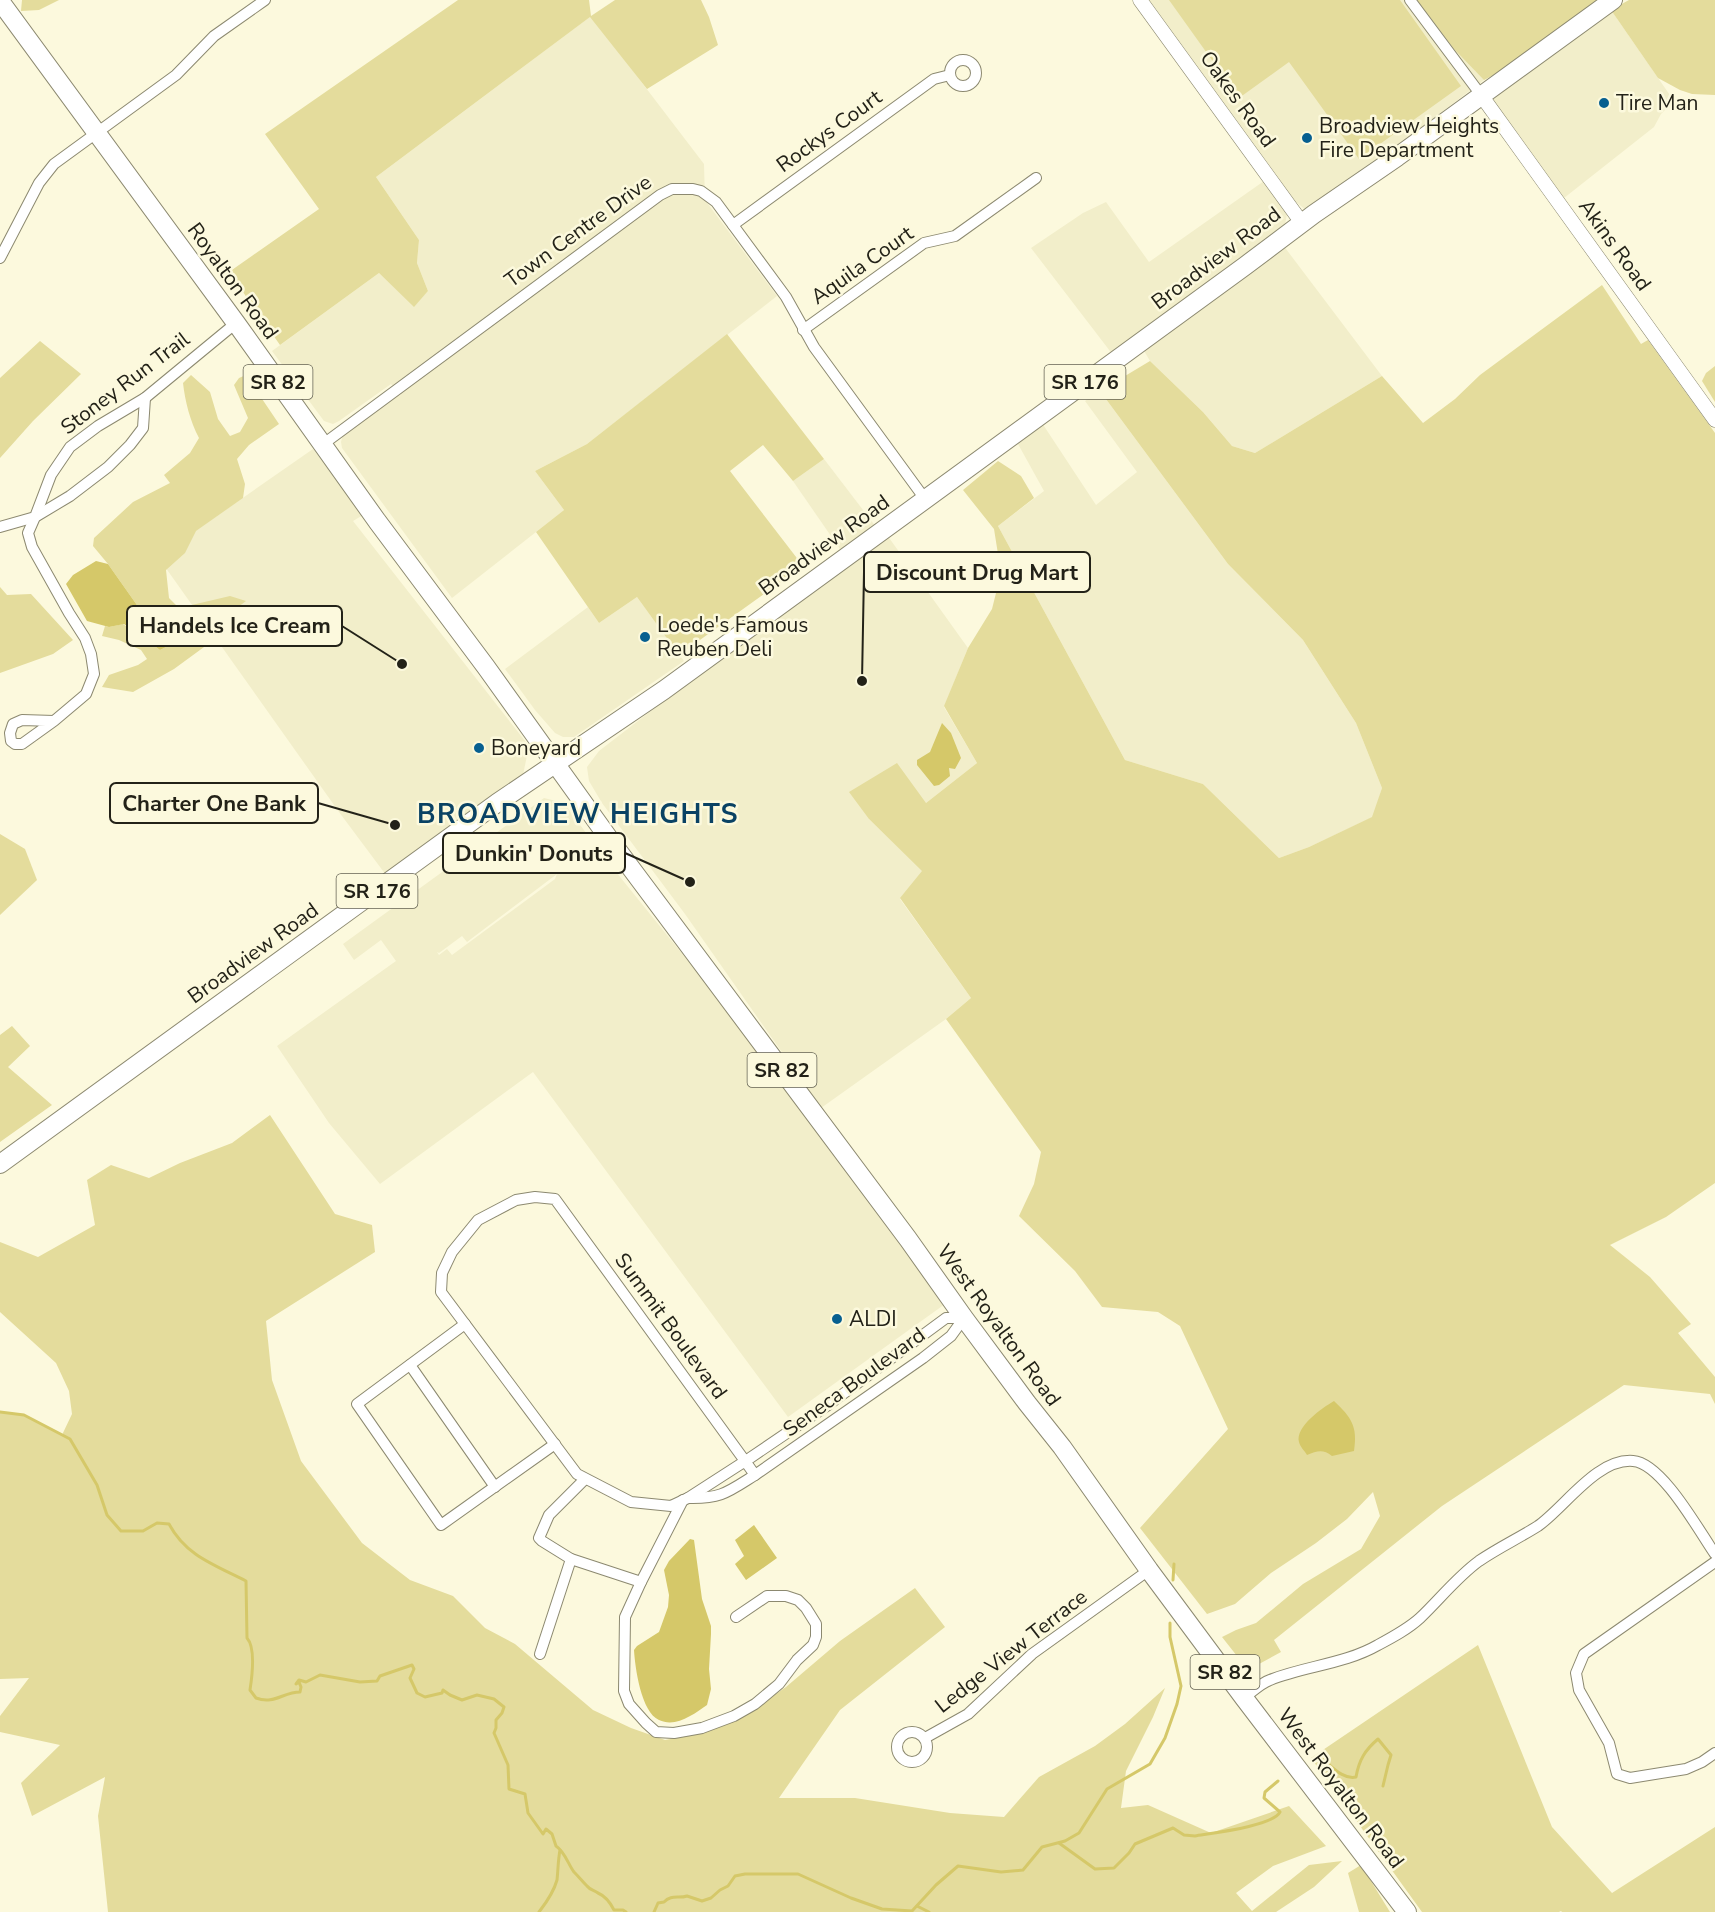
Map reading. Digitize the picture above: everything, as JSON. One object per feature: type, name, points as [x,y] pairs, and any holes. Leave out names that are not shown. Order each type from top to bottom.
[{"type":"main road","name":"Broadview Road","points":[[0,1164],[488,810],[632,713],[1302,223],[1613,0]]},
{"type":"main road","name":"Royalton Road","points":[[0,1],[555,764]]},
{"type":"main road","name":"West Royalton Road","points":[[555,764],[1027,1403],[1062,1447],[1149,1570],[1407,1912]]},
{"type":"street","points":[[0,258],[39,183],[54,164],[176,75],[213,36],[265,0]]},
{"type":"street","name":"Oakes Road","points":[[1140,0],[1302,223]]},
{"type":"street","points":[[1410,0],[1481,95]]},
{"type":"street","name":"Rockys Court","points":[[733,225],[934,79],[950,75]]},
{"type":"street","name":"Akins Road","points":[[1481,95],[1715,420]]},
{"type":"street","name":"Aquila Court","points":[[803,330],[924,243],[955,236],[1036,178]]},
{"type":"street","name":"Town Centre Drive","points":[[322,445],[664,192],[676,188],[693,189],[701,191],[716,202],[786,297],[803,330],[925,499]]},
{"type":"street","name":"Stoney Run Trail","points":[[54,721],[86,694],[94,674],[91,654],[85,638],[32,547],[28,532],[51,475],[70,447],[98,426],[145,398],[236,323]]},
{"type":"street","points":[[0,527],[35,517],[70,496],[108,467],[143,428],[145,398]]},
{"type":"street","name":"Seneca Boulevard","points":[[555,1199],[535,1197],[516,1200],[478,1220],[452,1252],[442,1273],[441,1292],[577,1474],[631,1502],[671,1506],[686,1498],[828,1405],[946,1318],[964,1318]]},
{"type":"street","name":"Summit Boulevard","points":[[555,1199],[755,1475]]},
{"type":"street","name":"Seneca Boulevard","points":[[686,1498],[708,1498],[726,1493],[755,1475],[923,1358],[951,1336],[964,1318]]},
{"type":"street","points":[[465,1324],[357,1404],[441,1525],[555,1444]]},
{"type":"street","points":[[410,1365],[495,1487]]},
{"type":"street","points":[[1244,1698],[1268,1680],[1349,1658],[1399,1634],[1421,1617],[1456,1580],[1479,1561],[1553,1515],[1567,1498],[1616,1462],[1643,1463],[1656,1472],[1715,1554]]},
{"type":"street","points":[[585,1479],[549,1515],[539,1538],[571,1559],[641,1582]]},
{"type":"street","points":[[686,1498],[641,1582],[626,1617],[624,1691],[629,1704],[656,1732],[674,1733],[702,1728],[734,1716],[755,1704],[779,1684],[797,1660],[813,1645],[816,1637],[816,1624],[806,1608],[798,1600],[786,1596],[768,1596],[736,1617]]},
{"type":"street","points":[[540,1654],[571,1559]]},
{"type":"street","points":[[1715,1562],[1584,1654],[1576,1673],[1580,1690],[1609,1743],[1617,1774],[1630,1779],[1686,1769],[1715,1753]]},
{"type":"street","name":"Ledge View Terrace","points":[[925,1738],[968,1714],[1037,1651],[1149,1570]]},
{"type":"shaded area","points":[[22,0],[59,0],[39,10],[21,11]]},
{"type":"shaded area","points":[[458,0],[589,0],[591,16],[615,0],[701,0],[718,45],[647,89],[590,17],[376,177],[419,240],[417,263],[428,291],[414,307],[379,273],[280,345],[229,272],[319,209],[265,134]]},
{"type":"shaded area","points":[[1146,0],[1598,0],[1484,80],[1320,204],[1307,211],[1290,197]]},
{"type":"shaded area","points":[[1169,0],[1400,0],[1461,86],[1359,159],[1289,62],[1239,98]]},
{"type":"shaded area","points":[[1417,0],[1598,0],[1484,80],[1454,49]]},
{"type":"shaded area","points":[[1629,0],[1715,0],[1715,95],[1692,94],[1658,78],[1611,10]]},
{"type":"shaded area","points":[[1611,10],[1674,101],[1661,114],[1654,127],[1564,198],[1502,116],[1492,97]]},
{"type":"shaded area","points":[[591,16],[704,164],[705,200],[777,296],[587,444],[535,471],[564,510],[452,598],[342,448],[343,435],[396,396],[401,395],[391,384],[339,421],[333,424],[324,421],[272,351],[379,273],[414,306],[428,291],[417,263],[419,240],[376,177]]},
{"type":"shaded area","points":[[1264,181],[1287,214],[1285,225],[1113,355],[1031,248],[1083,213],[1106,202],[1149,262]]},
{"type":"shaded area","points":[[1283,245],[1382,376],[1255,453],[1232,446],[1203,412],[1150,361],[1143,349]]},
{"type":"shaded area","points":[[1602,285],[1641,344],[1648,340],[1715,433],[1715,1183],[1666,1217],[1610,1245],[1650,1277],[1691,1324],[1678,1333],[1715,1377],[1715,1404],[1710,1394],[1624,1385],[1442,1506],[1274,1640],[1281,1652],[1248,1670],[1222,1637],[1256,1623],[1303,1584],[1361,1549],[1380,1516],[1373,1492],[1347,1519],[1271,1573],[1235,1604],[1207,1614],[1140,1528],[1228,1429],[1180,1326],[1158,1312],[1102,1307],[1075,1271],[1019,1216],[1034,1184],[1041,1152],[946,1019],[971,998],[900,898],[922,871],[869,819],[849,792],[897,763],[926,803],[977,763],[944,706],[968,648],[992,609],[1001,573],[994,529],[963,490],[998,461],[1021,476],[1034,498],[998,526],[1125,760],[1203,784],[1279,858],[1309,847],[1372,817],[1382,788],[1356,723],[1303,640],[1228,564],[1100,391],[1150,361],[1203,412],[1232,446],[1255,453],[1382,376],[1423,423],[1455,399],[1480,375]]},
{"type":"shaded area","points":[[727,334],[824,459],[793,481],[763,445],[730,471],[803,566],[679,655],[637,597],[599,623],[536,532],[564,510],[535,471],[587,444]]},
{"type":"shaded area","points":[[40,341],[81,374],[33,421],[0,458],[0,378]]},
{"type":"shaded area","points":[[1715,366],[1715,402],[1702,381],[1706,373]]},
{"type":"shaded area","points":[[191,375],[210,392],[218,419],[230,436],[240,432],[248,418],[234,385],[239,378],[246,375],[279,424],[249,445],[237,459],[245,484],[243,498],[196,531],[185,553],[166,570],[169,598],[179,608],[230,596],[246,601],[209,629],[215,639],[174,669],[133,692],[102,687],[109,675],[138,665],[147,659],[141,650],[119,640],[102,636],[105,626],[123,624],[160,650],[168,646],[172,627],[158,613],[139,608],[93,546],[94,538],[133,502],[170,483],[164,475],[190,453],[199,438],[188,411],[183,383]]},
{"type":"shaded area","points":[[1100,391],[1228,564],[1303,640],[1356,723],[1382,788],[1373,817],[1309,847],[1279,858],[1203,784],[1125,760],[998,526],[1044,491],[1018,444],[1042,423],[1096,505],[1137,472],[1085,401]]},
{"type":"shaded area","points":[[313,449],[363,515],[353,521],[529,746],[523,775],[386,875],[158,557]]},
{"type":"shaded area","points":[[824,459],[876,527],[842,552],[793,481]]},
{"type":"shaded area","points":[[887,535],[968,648],[944,707],[977,763],[926,803],[869,819],[923,871],[900,899],[971,998],[946,1019],[821,1108],[685,914],[602,803],[589,781],[587,767],[599,751],[747,637]]},
{"type":"shaded area","points":[[96,561],[108,564],[139,608],[154,611],[169,623],[172,627],[168,646],[160,650],[124,624],[109,627],[87,621],[66,584],[73,575]]},
{"type":"shaded area","points":[[0,587],[7,595],[31,594],[73,640],[53,654],[0,673]]},
{"type":"shaded area","points":[[637,597],[684,661],[574,737],[563,737],[555,733],[505,669],[588,607],[599,623]]},
{"type":"shaded area","points":[[942,723],[951,733],[961,758],[955,769],[949,768],[950,776],[939,785],[934,786],[917,765],[917,760],[930,752]]},
{"type":"shaded area","points":[[544,798],[564,803],[595,845],[593,847],[595,846],[722,1003],[945,1304],[788,1417],[533,1072],[380,1184],[329,1123],[277,1046],[396,961],[381,940],[354,960],[343,944]],"holes":[[[557,874],[555,879],[452,955],[447,949],[439,955],[437,952],[439,953],[462,936],[467,942]]]},
{"type":"shaded area","points":[[0,834],[25,849],[37,880],[0,915]]},
{"type":"shaded area","points":[[12,1026],[30,1046],[8,1067],[52,1105],[0,1142],[0,1035]]},
{"type":"shaded area","points":[[270,1115],[335,1214],[372,1225],[375,1252],[266,1321],[272,1380],[301,1461],[362,1543],[410,1580],[453,1596],[485,1628],[515,1644],[593,1710],[631,1728],[665,1740],[682,1737],[744,1716],[786,1687],[840,1641],[915,1588],[945,1627],[840,1710],[779,1798],[855,1798],[950,1813],[1004,1817],[1039,1777],[1095,1746],[1125,1724],[1165,1688],[1126,1771],[1121,1808],[1148,1805],[1211,1833],[1289,1806],[1326,1846],[1273,1866],[1236,1893],[1252,1911],[1309,1865],[1342,1861],[1314,1887],[1276,1912],[108,1912],[98,1816],[105,1777],[32,1816],[21,1783],[60,1745],[0,1732],[0,1716],[29,1678],[0,1679],[0,1412],[24,1415],[62,1435],[72,1414],[69,1391],[56,1363],[0,1312],[0,1242],[38,1257],[95,1225],[87,1180],[111,1165],[149,1178],[232,1143]]},
{"type":"shaded area","points":[[1334,1401],[1345,1412],[1354,1428],[1354,1451],[1332,1456],[1320,1451],[1307,1455],[1299,1442],[1301,1430],[1310,1418]]},
{"type":"shaded area","points":[[754,1525],[777,1558],[746,1580],[735,1564],[744,1556],[735,1540]]},
{"type":"shaded area","points":[[690,1539],[694,1540],[702,1599],[711,1626],[709,1669],[711,1689],[707,1705],[684,1719],[665,1722],[653,1715],[643,1699],[634,1650],[659,1632],[668,1607],[669,1595],[664,1570],[669,1561]]},
{"type":"shaded area","points":[[1478,1645],[1552,1827],[1612,1893],[1715,1827],[1715,1912],[1422,1912],[1311,1758]]},
{"type":"shaded area","points":[[1361,1865],[1390,1912],[1359,1912],[1348,1873]]},
{"type":"waterway","points":[[0,1412],[24,1415],[70,1439],[97,1485],[107,1515],[121,1531],[143,1531],[157,1523],[169,1524],[176,1535],[193,1552],[246,1581],[247,1638],[252,1649],[250,1690],[256,1698],[268,1700],[300,1692],[299,1682],[296,1684],[299,1680],[306,1682],[320,1675],[360,1682],[377,1681],[380,1676],[412,1665],[414,1669],[410,1678],[417,1693],[425,1697],[442,1693],[443,1690],[462,1700],[477,1695],[494,1699],[504,1707],[496,1720],[494,1733],[508,1765],[509,1789],[525,1794],[528,1813],[543,1834],[546,1829],[552,1834],[556,1846],[574,1872],[588,1887],[603,1896],[614,1910],[626,1912]]},
{"type":"waterway","points":[[1173,1580],[1174,1564]]},
{"type":"waterway","points":[[654,1912],[658,1903],[672,1897],[687,1896],[702,1901],[711,1898],[728,1886],[735,1876],[745,1874],[798,1874],[882,1909],[912,1911],[936,1885],[958,1866],[1001,1872],[1023,1870],[1042,1847],[1065,1841],[1079,1833],[1107,1789],[1150,1764],[1165,1738],[1181,1686],[1170,1637],[1170,1623]]},
{"type":"waterway","points":[[1320,1757],[1341,1774],[1356,1777],[1363,1756],[1378,1739],[1391,1755],[1383,1786]]},
{"type":"waterway","points":[[1059,1843],[1095,1869],[1114,1868],[1135,1844],[1173,1828],[1184,1835],[1195,1836],[1255,1825],[1275,1817],[1280,1812],[1264,1798],[1265,1792],[1278,1781]]},
{"type":"waterway","points":[[539,1912],[556,1884],[560,1850]]},
{"type":"waterway","points":[[917,1906],[929,1912]]},
{"type":"place","name":"Tire Man","points":[[1604,103]]},
{"type":"place","name":"Broadview Heights Fire Department","points":[[1307,138]]},
{"type":"place","name":"Loede's Famous Reuben Deli","points":[[645,637]]},
{"type":"place","name":"Handels Ice Cream","points":[[402,664]]},
{"type":"place","name":"Discount Drug Mart","points":[[862,681]]},
{"type":"place","name":"Boneyard","points":[[479,748]]},
{"type":"place","name":"Charter One Bank","points":[[395,825]]},
{"type":"place","name":"Dunkin' Donuts","points":[[690,882]]},
{"type":"place","name":"ALDI","points":[[837,1319]]},
{"type":"district","name":"BROADVIEW HEIGHTS","points":[[578,814]]}]
